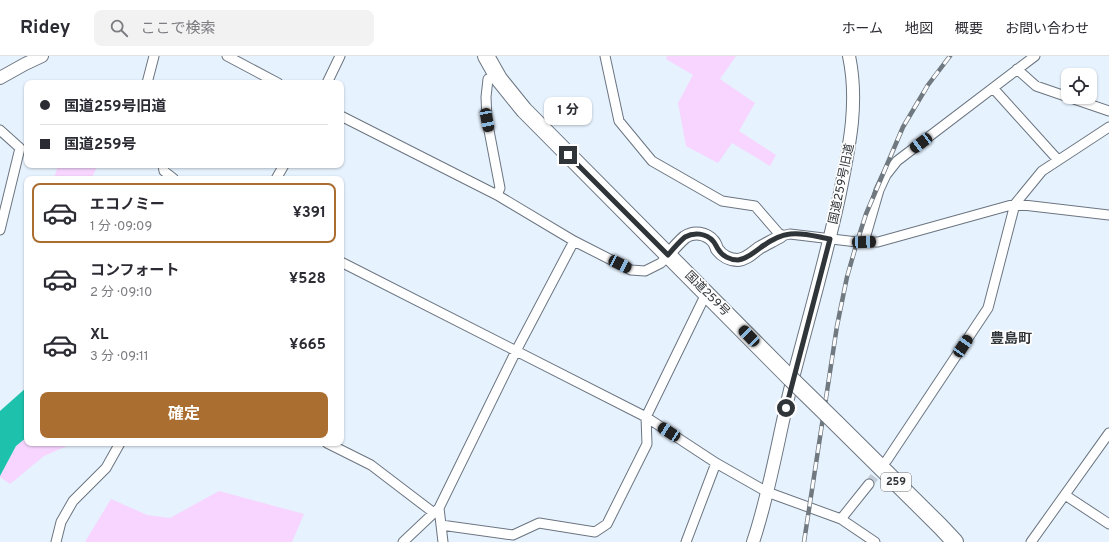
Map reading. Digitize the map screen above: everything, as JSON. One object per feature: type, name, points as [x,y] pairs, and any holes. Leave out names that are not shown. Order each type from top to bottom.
[{"type":"highway","name":"国道259号","points":[[486,56],[499,78],[524,110],[790,378],[930,515],[955,542]]},
{"type":"street","points":[[0,78],[42,56]]},
{"type":"street","points":[[148,80],[154,56]]},
{"type":"street","points":[[227,56],[272,80]]},
{"type":"street","points":[[328,80],[340,56]]},
{"type":"street","points":[[606,56],[619,121],[652,161],[722,201],[754,206],[781,236]]},
{"type":"street","name":"国道259号旧道","points":[[752,542],[767,492],[793,380],[830,239],[851,138],[854,94],[849,56]]},
{"type":"street","points":[[864,242],[879,190],[886,175],[897,161],[1035,56]]},
{"type":"street","points":[[1017,69],[1036,86],[1061,95]]},
{"type":"street","points":[[488,79],[486,97],[487,120],[500,188],[497,195]]},
{"type":"street","points":[[993,88],[1058,160]]},
{"type":"street","points":[[1090,104],[1109,110]]},
{"type":"street","points":[[344,118],[497,195],[574,241],[631,270],[645,272],[661,263],[685,238],[693,234],[708,236],[723,255],[736,260],[743,259],[781,236],[790,234],[830,239],[878,242],[1015,204],[1109,215]]},
{"type":"street","points":[[887,460],[988,308],[1015,204],[1042,171],[1109,127]]},
{"type":"street","points":[[0,130],[20,148],[0,230]]},
{"type":"street","points":[[164,168],[164,171],[170,176]]},
{"type":"street","points":[[403,542],[436,511],[516,351],[574,241]]},
{"type":"street","points":[[344,264],[646,417],[716,463],[767,492],[841,519],[875,542]]},
{"type":"street","points":[[441,524],[513,535],[539,523],[595,532],[607,524],[647,444],[646,417],[703,300],[708,294]]},
{"type":"street","points":[[1031,542],[1109,433]]},
{"type":"street","points":[[56,542],[61,522],[73,501],[106,468],[118,446]]},
{"type":"street","points":[[333,446],[371,464],[436,511],[441,524],[443,542]]},
{"type":"street","points":[[686,542],[716,463]]},
{"type":"street","points":[[841,519],[869,484]]},
{"type":"street","points":[[1065,495],[1109,524]]},
{"type":"shaded area","points":[[667,56],[736,56],[720,79],[755,103],[739,131],[776,155],[770,166],[732,143],[718,163],[686,146],[678,103],[693,75],[666,59]]},
{"type":"shaded area","points":[[57,168],[96,168],[92,176],[55,176]]},
{"type":"shaded area","points":[[24,390],[24,439],[16,446],[0,476],[0,411]]},
{"type":"shaded area","points":[[24,439],[24,446],[67,446],[44,456],[10,484],[0,476],[16,446]]},
{"type":"shaded area","points":[[219,491],[304,514],[292,542],[85,542],[111,499],[147,515],[170,518]]},
{"type":"tunnel","points":[[869,484],[884,464]]},
{"type":"railway","points":[[804,542],[837,326],[847,277],[857,242],[866,214],[903,127],[928,85],[950,56]]},
{"type":"district","name":"豊島町","points":[[1011,339]]},
{"type":"route","points":[[568,155],[668,255],[685,238],[693,234],[708,236],[723,255],[736,260],[749,256],[781,236],[802,234],[830,239],[786,408]]}]
